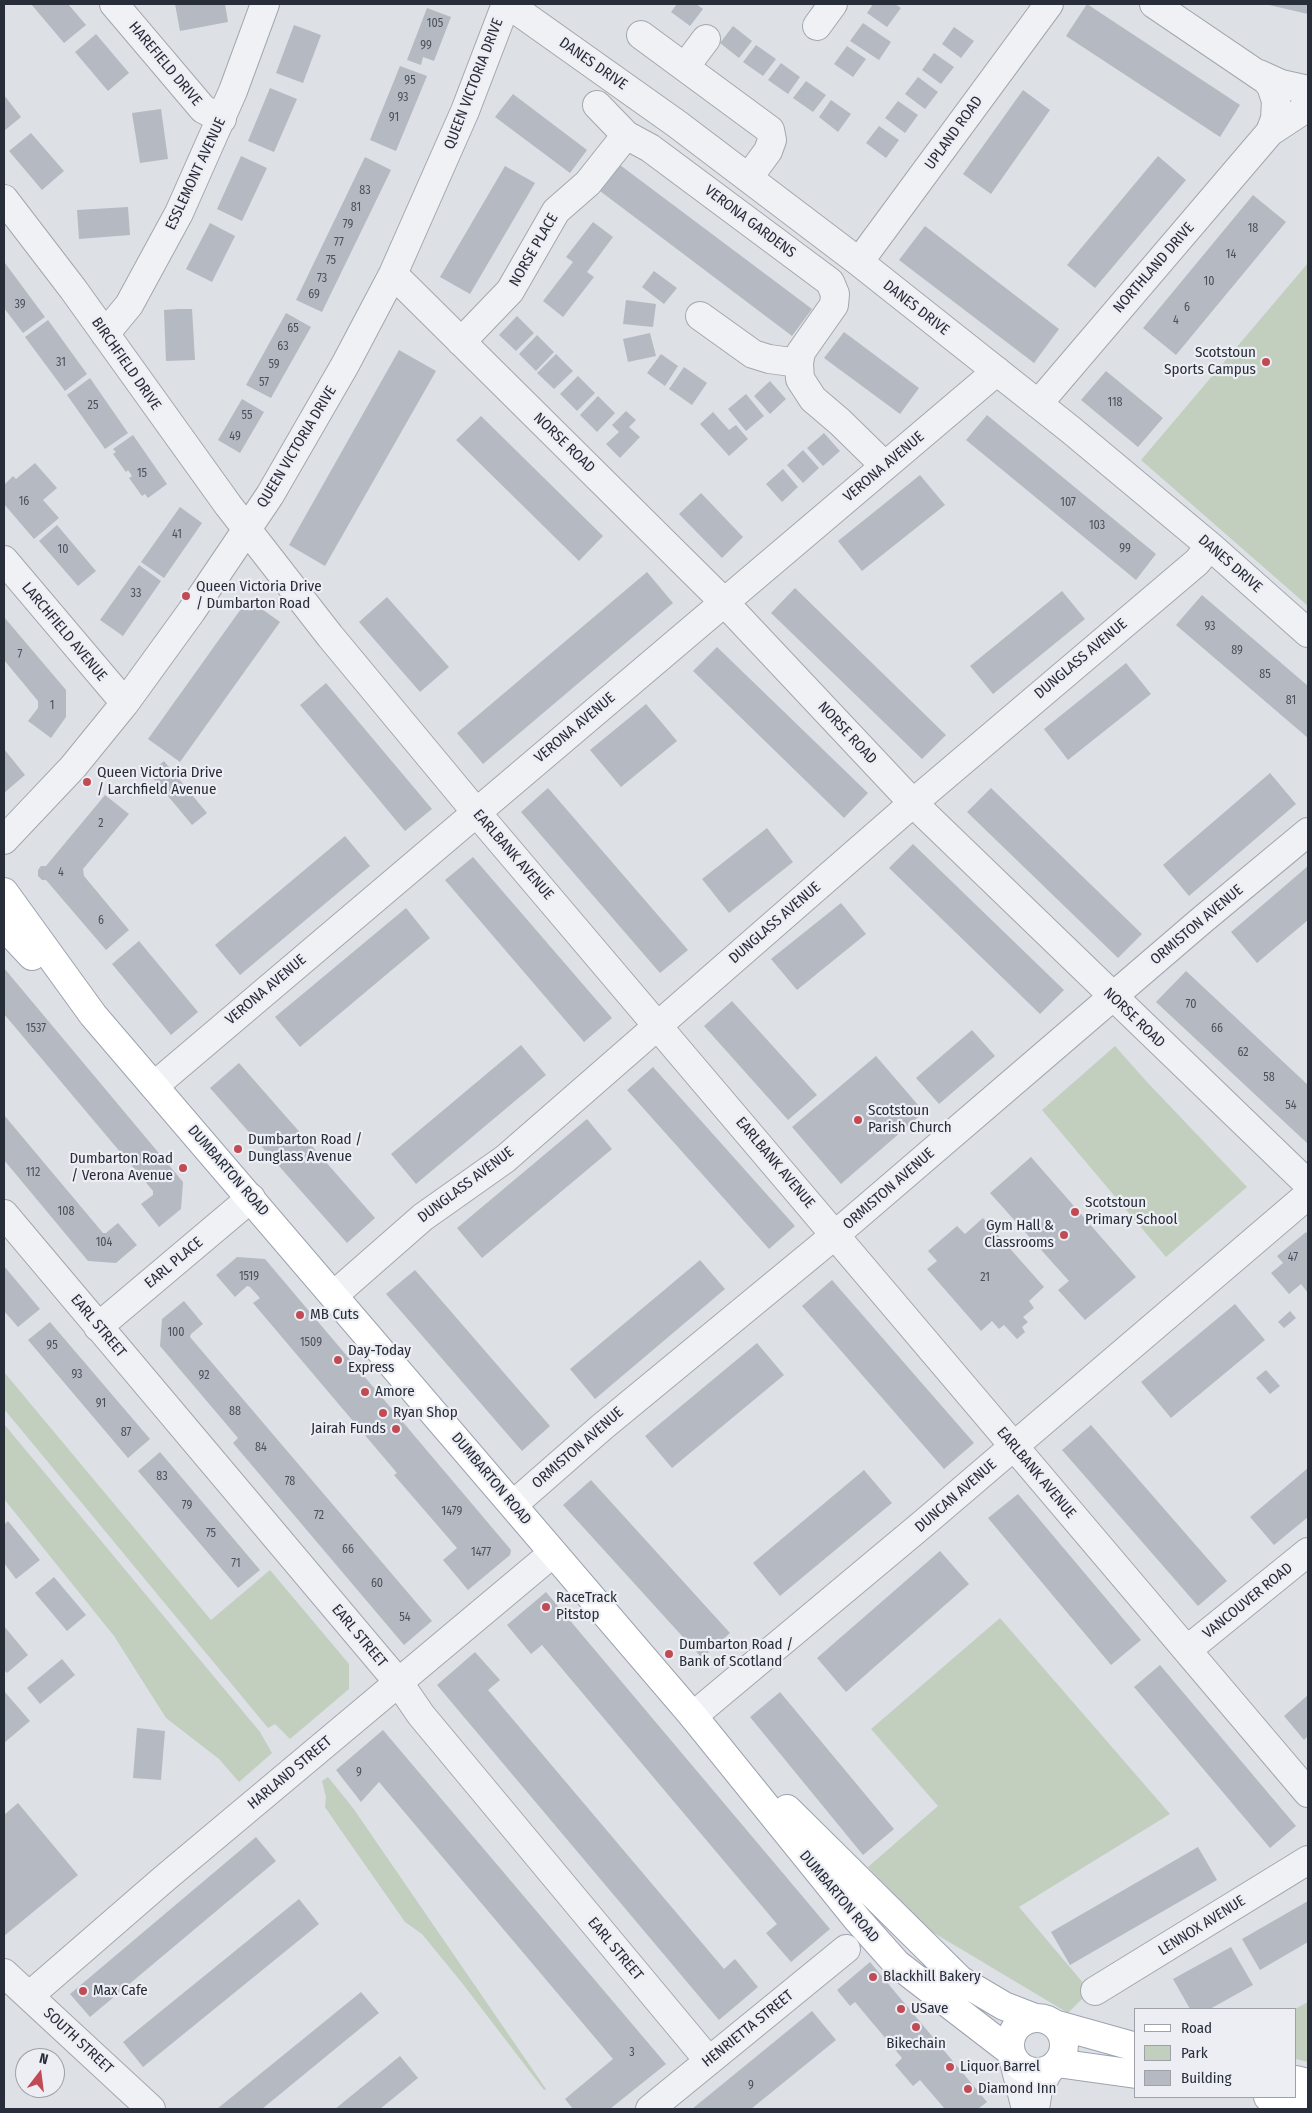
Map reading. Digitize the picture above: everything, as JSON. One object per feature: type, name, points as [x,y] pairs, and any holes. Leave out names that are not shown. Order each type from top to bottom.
[{"type":"main road","name":"DUMBARTON ROAD","points":[[4,892],[93,1015]]},
{"type":"main road","name":"DUMBARTON ROAD","points":[[4,926],[93,1015],[514,1504],[553,1553],[693,1716],[885,1951],[920,1983],[994,2037],[1012,2055]]},
{"type":"main road","name":"DUMBARTON ROAD","points":[[693,1716],[951,1973],[982,1994],[1044,2021],[1134,2046]]},
{"type":"main road","points":[[1053,2066],[1063,2052],[1064,2039],[1044,2021],[1022,2022],[1013,2032],[1012,2055],[1024,2069],[1032,2072],[1053,2066],[1134,2074]]},
{"type":"main road","points":[[1273,2098],[1308,2105]]},
{"type":"street","name":"HAREFIELD DRIVE","points":[[114,4],[203,109],[222,119]]},
{"type":"street","name":"ESSLEMONT AVENUE","points":[[105,334],[125,312],[178,213],[222,119],[265,4]]},
{"type":"street","name":"DANES DRIVE","points":[[507,4],[749,177],[997,371],[1210,546],[1308,633]]},
{"type":"street","name":"QUEEN VICTORIA DRIVE","points":[[4,840],[73,767],[125,703],[192,612],[247,529],[312,424],[393,274],[462,120],[507,4]]},
{"type":"street","points":[[817,26],[833,4]]},
{"type":"street","name":"UPLAND ROAD","points":[[858,262],[1049,4]]},
{"type":"street","name":"NORTHLAND DRIVE","points":[[1154,4],[1259,74],[1282,84],[1308,90]]},
{"type":"street","points":[[641,35],[770,130],[772,140],[768,151],[749,177]]},
{"type":"street","points":[[685,67],[706,39]]},
{"type":"street","name":"NORTHLAND DRIVE","points":[[1259,74],[1271,86],[1276,101],[1275,119],[1270,132]]},
{"type":"street","name":"VERONA GARDENS","points":[[597,105],[626,135],[650,148],[830,282],[835,294],[834,305],[805,346],[799,363]]},
{"type":"street","name":"NORTHLAND DRIVE","points":[[1038,404],[1270,132],[1308,107]]},
{"type":"street","name":"NORSE PLACE","points":[[461,342],[510,291],[556,211],[588,183],[626,135]]},
{"type":"street","name":"BIRCHFIELD DRIVE","points":[[4,199],[247,529]]},
{"type":"street","name":"NORSE ROAD","points":[[393,274],[724,602],[913,803],[1308,1184]]},
{"type":"street","points":[[700,316],[753,354],[769,359],[799,363],[800,378],[807,392],[885,466]]},
{"type":"street","name":"VERONA AVENUE","points":[[154,1086],[997,371]]},
{"type":"street","name":"EARLBANK AVENUE","points":[[247,529],[330,636],[476,812],[659,1025],[1308,1793]]},
{"type":"street","name":"DUNGLASS AVENUE","points":[[334,1295],[423,1217],[505,1159],[913,803],[1197,562],[1210,546]]},
{"type":"street","name":"LARCHFIELD AVENUE","points":[[4,560],[125,703]]},
{"type":"street","name":"ORMISTON AVENUE","points":[[514,1504],[602,1427],[835,1235],[1202,920],[1308,832]]},
{"type":"street","name":"DUNCAN AVENUE","points":[[693,1716],[1308,1195]]},
{"type":"street","name":"EARL PLACE","points":[[98,1327],[250,1198]]},
{"type":"street","name":"EARL STREET","points":[[4,1214],[399,1683],[421,1715],[708,2062]]},
{"type":"street","name":"VANCOUVER ROAD","points":[[1187,1650],[1308,1552]]},
{"type":"street","name":"HARLAND STREET","points":[[29,1996],[172,1872],[553,1553]]},
{"type":"street","name":"LENNOX AVENUE","points":[[1095,1991],[1308,1860]]},
{"type":"street","name":"HENRIETTA STREET","points":[[650,2109],[846,1949]]},
{"type":"street","name":"SOUTH STREET","points":[[4,1972],[151,2109]]},
{"type":"street","points":[[1012,2055],[1026,2109]]},
{"type":"street","points":[[1035,2109],[1038,2090],[1053,2066]]},
{"type":"green space","name":"Scotstoun Sports Campus","points":[[1308,263],[1308,606],[1141,460]]},
{"type":"green space","points":[[1115,1046],[1247,1187],[1166,1257],[1042,1110]]},
{"type":"green space","points":[[4,1372],[211,1620],[270,1570],[349,1664],[349,1689],[290,1739],[275,1724],[268,1728],[4,1409]]},
{"type":"green space","points":[[4,1424],[260,1732],[272,1753],[239,1782],[219,1759],[166,1718],[114,1636],[4,1499]]},
{"type":"green space","points":[[1000,1618],[1170,1814],[1019,1907],[1090,1991],[1068,2013],[929,1930],[868,1867],[938,1806],[871,1729]]},
{"type":"green space","points":[[328,1777],[353,1808],[546,2089],[544,2090],[422,1934],[405,1922],[340,1829],[325,1807],[326,1797],[322,1781]]},
{"type":"green space","points":[[1308,2002],[1308,2062],[1297,2059],[1297,2008]]},
{"type":"building","points":[[31,4],[68,4],[86,25],[64,43]]},
{"type":"building","points":[[175,4],[225,4],[228,22],[180,31]]},
{"type":"building","points":[[677,4],[696,4],[703,9],[690,26],[671,12]]},
{"type":"building","points":[[873,4],[895,4],[901,8],[887,27],[867,13]]},
{"type":"building","points":[[1087,4],[1240,105],[1220,137],[1066,36]]},
{"type":"building","points":[[1308,4],[1308,14],[1269,5]]},
{"type":"building","points":[[427,8],[451,17],[434,61],[423,57],[421,65],[407,60]]},
{"type":"building","points":[[863,23],[891,42],[879,60],[850,41]]},
{"type":"building","points":[[294,25],[321,35],[303,83],[276,73]]},
{"type":"building","points":[[733,26],[752,41],[739,58],[720,43]]},
{"type":"building","points":[[954,27],[974,41],[961,58],[942,44]]},
{"type":"building","points":[[96,34],[129,73],[108,91],[75,52]]},
{"type":"building","points":[[756,45],[776,59],[763,76],[743,62]]},
{"type":"building","points":[[847,46],[866,59],[853,77],[834,64]]},
{"type":"building","points":[[934,53],[954,67],[941,84],[922,70]]},
{"type":"building","points":[[781,63],[800,77],[788,94],[768,80]]},
{"type":"building","points":[[400,66],[427,76],[396,151],[370,140]]},
{"type":"building","points":[[918,77],[938,92],[925,109],[905,94]]},
{"type":"building","points":[[806,81],[826,95],[813,112],[793,98]]},
{"type":"building","points":[[270,88],[297,99],[274,152],[248,141]]},
{"type":"building","points":[[1023,90],[1050,110],[991,194],[963,174]]},
{"type":"building","points":[[513,94],[587,150],[570,173],[495,117]]},
{"type":"building","points":[[4,95],[21,117],[4,131]]},
{"type":"building","points":[[831,100],[851,114],[838,132],[819,117]]},
{"type":"building","points":[[898,101],[918,115],[905,133],[885,118]]},
{"type":"building","points":[[161,109],[168,159],[140,163],[132,113]]},
{"type":"building","points":[[879,126],[899,140],[886,158],[866,143]]},
{"type":"building","points":[[31,133],[64,171],[42,190],[9,151]]},
{"type":"building","points":[[241,156],[267,168],[242,221],[217,209]]},
{"type":"building","points":[[1158,156],[1186,180],[1095,288],[1067,265]]},
{"type":"building","points":[[365,157],[391,170],[322,312],[296,300]]},
{"type":"building","points":[[620,165],[812,309],[792,336],[600,191]]},
{"type":"building","points":[[505,166],[535,183],[470,294],[440,277]]},
{"type":"building","points":[[1253,195],[1286,222],[1176,355],[1143,328]]},
{"type":"building","points":[[128,207],[130,235],[79,239],[77,210]]},
{"type":"building","points":[[593,222],[613,237],[587,272],[594,277],[563,317],[543,301],[573,262],[566,257]]},
{"type":"building","points":[[210,223],[235,236],[212,282],[186,269]]},
{"type":"building","points":[[925,226],[1059,329],[1034,363],[899,260]]},
{"type":"building","points":[[5,263],[45,317],[23,333],[4,308]]},
{"type":"building","points":[[654,271],[677,288],[664,304],[642,287]]},
{"type":"building","points":[[626,300],[656,304],[653,327],[623,324]]},
{"type":"building","points":[[192,309],[195,360],[166,361],[164,310]]},
{"type":"building","points":[[286,313],[311,327],[271,398],[246,385]]},
{"type":"building","points":[[517,316],[534,333],[516,351],[499,335]]},
{"type":"building","points":[[48,320],[87,374],[65,391],[25,337]]},
{"type":"building","points":[[844,332],[919,388],[900,414],[824,358]]},
{"type":"building","points":[[650,333],[656,356],[628,362],[623,339]]},
{"type":"building","points":[[537,335],[554,352],[536,371],[519,354]]},
{"type":"building","points":[[399,350],[436,371],[325,566],[289,545]]},
{"type":"building","points":[[556,354],[573,371],[554,389],[537,373]]},
{"type":"building","points":[[661,354],[678,366],[665,386],[647,373]]},
{"type":"building","points":[[684,367],[707,383],[692,405],[669,389]]},
{"type":"building","points":[[1106,371],[1163,418],[1138,447],[1081,400]]},
{"type":"building","points":[[578,376],[595,393],[577,411],[560,394]]},
{"type":"building","points":[[90,378],[128,433],[105,449],[67,395]]},
{"type":"building","points":[[770,381],[786,399],[770,414],[754,396]]},
{"type":"building","points":[[746,394],[764,416],[746,431],[728,409]]},
{"type":"building","points":[[598,396],[615,413],[597,432],[580,415]]},
{"type":"building","points":[[242,399],[264,412],[240,453],[218,440]]},
{"type":"building","points":[[626,411],[636,420],[629,427],[640,437],[620,458],[606,444],[619,432],[612,425]]},
{"type":"building","points":[[713,412],[729,430],[736,425],[748,439],[729,456],[700,424]]},
{"type":"building","points":[[987,415],[1156,554],[1136,580],[966,440]]},
{"type":"building","points":[[481,416],[603,536],[579,561],[456,440]]},
{"type":"building","points":[[824,433],[840,451],[823,466],[807,448]]},
{"type":"building","points":[[133,435],[167,484],[148,498],[145,494],[142,496],[129,478],[132,476],[128,470],[126,472],[113,454],[116,452],[113,449]]},
{"type":"building","points":[[803,450],[819,468],[803,483],[787,465]]},
{"type":"building","points":[[35,463],[57,488],[43,500],[59,518],[34,539],[4,504],[4,485],[13,476],[16,479]]},
{"type":"building","points":[[783,469],[798,487],[782,502],[766,484]]},
{"type":"building","points":[[920,475],[945,505],[862,571],[838,541]]},
{"type":"building","points":[[701,493],[743,537],[722,558],[679,514]]},
{"type":"building","points":[[180,507],[202,523],[164,578],[141,562]]},
{"type":"building","points":[[57,525],[96,571],[78,586],[39,541]]},
{"type":"building","points":[[139,565],[161,581],[123,636],[100,620]]},
{"type":"building","points":[[647,572],[673,603],[483,764],[457,733]]},
{"type":"building","points":[[795,588],[946,735],[922,759],[771,613]]},
{"type":"building","points":[[1062,591],[1085,619],[993,694],[970,666]]},
{"type":"building","points":[[1202,595],[1308,686],[1308,738],[1176,625]]},
{"type":"building","points":[[387,597],[449,667],[420,692],[359,622]]},
{"type":"building","points":[[248,599],[280,622],[180,762],[148,739]]},
{"type":"building","points":[[4,617],[66,690],[66,717],[51,738],[28,721],[38,708],[38,701],[4,660]]},
{"type":"building","points":[[717,647],[868,793],[844,818],[693,671]]},
{"type":"building","points":[[1126,663],[1151,694],[1068,760],[1044,729]]},
{"type":"building","points":[[326,683],[432,809],[405,831],[300,705]]},
{"type":"building","points":[[646,704],[677,741],[621,787],[590,750]]},
{"type":"building","points":[[4,749],[25,775],[4,793]]},
{"type":"building","points":[[164,761],[207,813],[192,825],[149,773]]},
{"type":"building","points":[[1270,773],[1296,804],[1189,896],[1163,865]]},
{"type":"building","points":[[548,788],[688,950],[660,973],[521,812]]},
{"type":"building","points":[[991,788],[1142,934],[1118,958],[967,812]]},
{"type":"building","points":[[105,795],[129,814],[83,869],[84,876],[129,930],[106,950],[46,880],[42,880],[38,876],[38,870],[41,866],[46,866]]},
{"type":"building","points":[[767,828],[793,862],[729,913],[702,879]]},
{"type":"building","points":[[345,836],[370,866],[240,975],[215,945]]},
{"type":"building","points":[[913,844],[1064,990],[1040,1014],[889,868]]},
{"type":"building","points":[[473,857],[612,1018],[584,1042],[445,880]]},
{"type":"building","points":[[1308,866],[1308,920],[1257,963],[1231,932]]},
{"type":"building","points":[[841,903],[866,934],[797,990],[771,959]]},
{"type":"building","points":[[406,908],[430,938],[300,1047],[275,1017]]},
{"type":"building","points":[[139,941],[198,1012],[171,1035],[112,964]]},
{"type":"building","points":[[4,968],[183,1182],[181,1209],[159,1227],[141,1204],[153,1195],[153,1191],[4,1014]]},
{"type":"building","points":[[1186,971],[1308,1085],[1308,1144],[1156,1002]]},
{"type":"building","points":[[732,1001],[817,1095],[788,1120],[704,1026]]},
{"type":"building","points":[[972,1030],[995,1056],[939,1104],[916,1078]]},
{"type":"building","points":[[521,1045],[546,1075],[416,1184],[391,1154]]},
{"type":"building","name":"Scotstoun Parish Church","points":[[876,1056],[924,1112],[841,1184],[792,1127]]},
{"type":"building","points":[[239,1063],[375,1218],[347,1243],[210,1088]]},
{"type":"building","points":[[653,1067],[795,1226],[769,1249],[627,1090]]},
{"type":"building","points":[[4,1115],[103,1233],[106,1233],[118,1223],[137,1245],[116,1263],[88,1261],[4,1160]]},
{"type":"building","points":[[587,1119],[612,1149],[482,1258],[457,1228]]},
{"type":"building","name":"Gym Hall & Classrooms","points":[[1031,1157],[1136,1277],[1085,1320],[1058,1290],[1069,1281],[990,1193]]},
{"type":"building","points":[[983,1218],[1044,1287],[1029,1301],[1034,1308],[1023,1317],[1028,1322],[1022,1327],[1025,1332],[1017,1339],[1004,1325],[999,1329],[992,1321],[981,1331],[927,1269],[937,1261],[928,1251],[957,1226],[965,1234]]},
{"type":"building","points":[[1306,1232],[1308,1235],[1308,1293],[1301,1284],[1289,1294],[1271,1273],[1283,1263],[1277,1256]]},
{"type":"building","points":[[237,1257],[265,1259],[511,1550],[510,1555],[468,1590],[443,1560],[457,1548],[394,1475],[397,1473],[253,1303],[260,1298],[247,1286],[235,1297],[216,1275]]},
{"type":"building","points":[[700,1260],[725,1289],[595,1399],[570,1369]]},
{"type":"building","points":[[4,1266],[40,1309],[18,1327],[4,1311]]},
{"type":"building","points":[[415,1270],[550,1426],[522,1451],[386,1294]]},
{"type":"building","points":[[832,1280],[974,1443],[944,1469],[802,1306]]},
{"type":"building","points":[[184,1301],[203,1324],[190,1337],[432,1621],[404,1645],[233,1443],[238,1438],[160,1346],[162,1319]]},
{"type":"building","points":[[1235,1304],[1265,1340],[1171,1418],[1141,1382]]},
{"type":"building","points":[[1290,1311],[1296,1318],[1284,1328],[1278,1322]]},
{"type":"building","points":[[50,1322],[150,1439],[128,1458],[28,1340]]},
{"type":"building","points":[[757,1343],[784,1375],[672,1468],[645,1436]]},
{"type":"building","points":[[1266,1370],[1280,1386],[1270,1394],[1256,1378]]},
{"type":"building","points":[[1091,1425],[1227,1581],[1198,1606],[1062,1450]]},
{"type":"building","points":[[160,1452],[260,1570],[238,1588],[138,1471]]},
{"type":"building","points":[[1308,1468],[1308,1517],[1274,1545],[1250,1517]]},
{"type":"building","points":[[864,1470],[892,1503],[780,1596],[753,1563]]},
{"type":"building","points":[[591,1480],[730,1633],[702,1658],[563,1505]]},
{"type":"building","points":[[1018,1494],[1141,1640],[1111,1665],[988,1518]]},
{"type":"building","points":[[8,1521],[40,1560],[16,1579],[4,1563],[4,1525]]},
{"type":"building","points":[[940,1551],[969,1584],[846,1692],[817,1658]]},
{"type":"building","points":[[54,1577],[86,1615],[67,1631],[35,1593]]},
{"type":"building","points":[[546,1592],[830,1929],[791,1962],[766,1933],[777,1924],[542,1645],[531,1654],[507,1625]]},
{"type":"building","points":[[4,1626],[28,1655],[7,1673],[4,1670]]},
{"type":"building","points":[[475,1652],[500,1680],[488,1690],[724,1969],[735,1959],[758,1987],[719,2020],[437,1685]]},
{"type":"building","points":[[62,1659],[75,1675],[40,1704],[27,1688]]},
{"type":"building","points":[[1160,1665],[1296,1826],[1270,1848],[1134,1687]]},
{"type":"building","points":[[4,1691],[30,1721],[4,1743]]},
{"type":"building","points":[[780,1692],[894,1829],[863,1855],[750,1717]]},
{"type":"building","points":[[1308,1695],[1308,1736],[1304,1740],[1284,1716]]},
{"type":"building","points":[[137,1728],[165,1731],[161,1780],[133,1778]]},
{"type":"building","points":[[383,1730],[666,2064],[610,2109],[573,2109],[565,2099],[613,2059],[379,1782],[361,1802],[336,1770]]},
{"type":"building","points":[[18,1803],[78,1875],[4,1936],[4,1815]]},
{"type":"building","points":[[256,1837],[276,1861],[90,2017],[70,1994]]},
{"type":"building","points":[[1198,1847],[1217,1880],[1070,1965],[1051,1932]]},
{"type":"building","points":[[299,1899],[319,1924],[143,2067],[123,2042]]},
{"type":"building","points":[[1308,1901],[1308,1942],[1260,1970],[1242,1939]]},
{"type":"building","points":[[1231,1947],[1253,1985],[1212,2008],[1189,2008],[1173,1979]]},
{"type":"building","points":[[870,1962],[987,2102],[978,2109],[945,2109],[920,2080],[913,2086],[895,2065],[902,2058],[855,2002],[850,2006],[837,1990]]},
{"type":"building","points":[[361,1992],[379,2013],[262,2109],[217,2109]]},
{"type":"building","points":[[812,2011],[836,2040],[751,2109],[692,2109]]},
{"type":"building","points":[[400,2056],[418,2078],[380,2109],[335,2109]]},
{"type":"place","name":"Scotstoun Sports Campus","points":[[1266,362]]},
{"type":"place","name":"Queen Victoria Drive / Dumbarton Road","points":[[186,596]]},
{"type":"place","name":"Queen Victoria Drive / Larchfield Avenue","points":[[87,782]]},
{"type":"place","name":"Scotstoun Parish Church","points":[[858,1120]]},
{"type":"place","name":"Dumbarton Road / Dunglass Avenue","points":[[238,1149]]},
{"type":"place","name":"Dumbarton Road / Verona Avenue","points":[[183,1168]]},
{"type":"place","name":"Scotstoun Primary School","points":[[1075,1212]]},
{"type":"place","name":"Gym Hall & Classrooms","points":[[1064,1235]]},
{"type":"place","name":"MB Cuts","points":[[300,1315]]},
{"type":"place","name":"Day-Today Express","points":[[338,1360]]},
{"type":"place","name":"Amore","points":[[365,1392]]},
{"type":"place","name":"Ryan Shop","points":[[383,1413]]},
{"type":"place","name":"Jairah Funds","points":[[396,1429]]},
{"type":"place","name":"RaceTrack Pitstop","points":[[546,1607]]},
{"type":"place","name":"Dumbarton Road / Bank of Scotland","points":[[669,1654]]},
{"type":"place","name":"Blackhill Bakery","points":[[873,1977]]},
{"type":"place","name":"Max Cafe","points":[[83,1991]]},
{"type":"place","name":"USave","points":[[901,2009]]},
{"type":"place","name":"Bikechain","points":[[916,2027]]},
{"type":"place","name":"Liquor Barrel","points":[[950,2067]]},
{"type":"place","name":"Diamond Inn","points":[[968,2089]]}]
